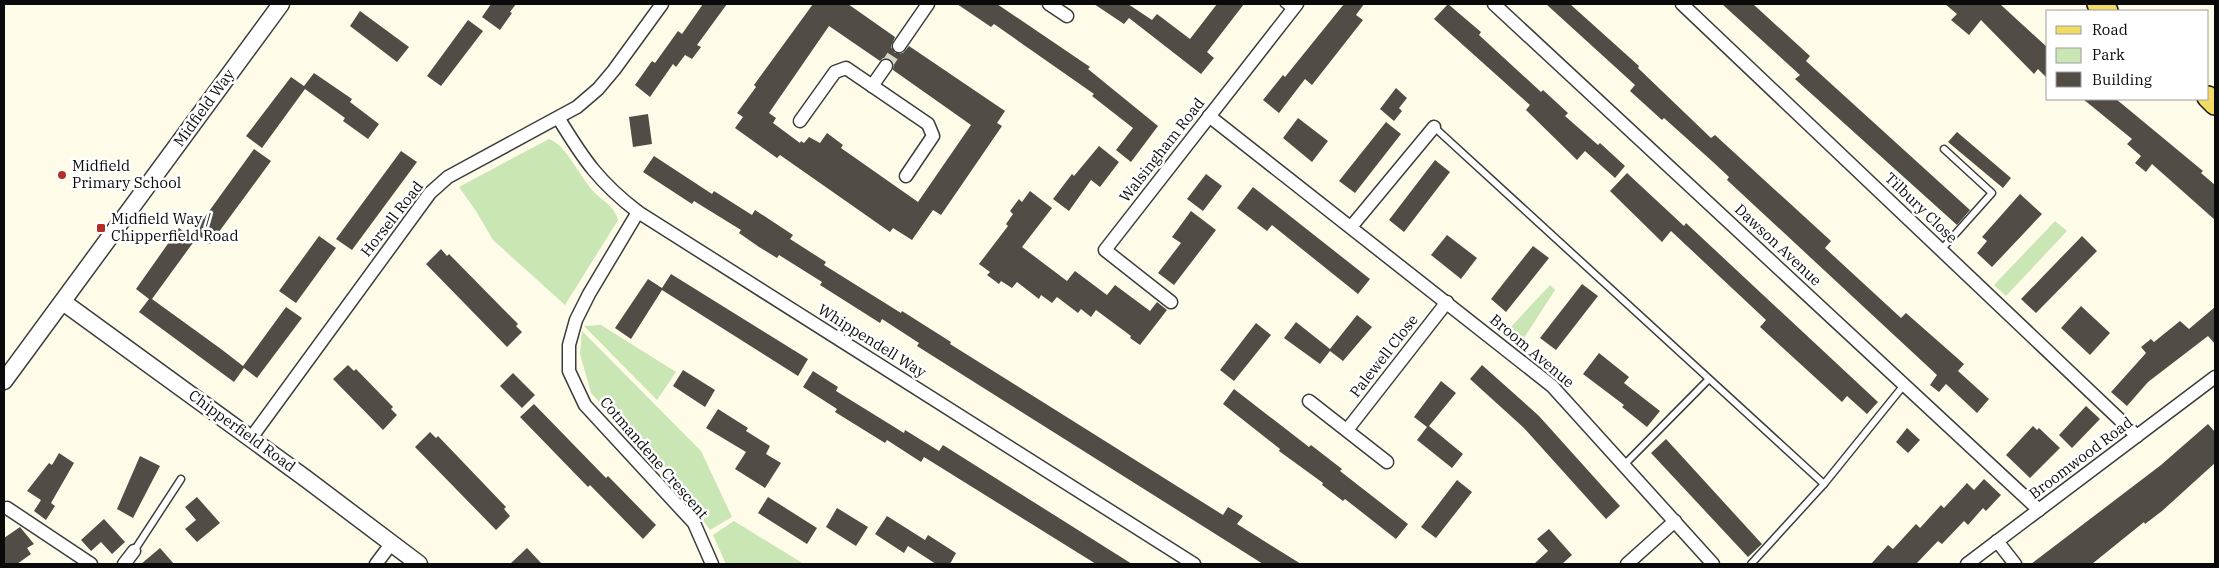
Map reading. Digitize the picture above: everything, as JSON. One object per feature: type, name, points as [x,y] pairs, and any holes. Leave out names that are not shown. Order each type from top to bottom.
[{"type":"street","name":"Midfield Way","points":[[4,381],[280,4]]},
{"type":"street","name":"Horsell Road","points":[[251,438],[430,194],[448,177],[577,107],[598,89],[662,4]]},
{"type":"street","points":[[900,46],[928,4]]},
{"type":"street","points":[[1049,4],[1068,16]]},
{"type":"street","name":"Dawson Avenue","points":[[1494,4],[2039,510]]},
{"type":"street","name":"Tilbury Close","points":[[1682,4],[2137,436]]},
{"type":"street","name":"Walsingham Road","points":[[1171,302],[1105,250],[1291,6]]},
{"type":"street","points":[[872,86],[886,66]]},
{"type":"street","points":[[800,121],[835,72],[846,68],[928,124],[933,136],[906,176]]},
{"type":"street","name":"Broom Avenue","points":[[1209,116],[1552,386],[1714,564]]},
{"type":"street","name":"Whippendell Way","points":[[558,119],[583,158],[599,178],[615,194],[638,212],[1194,564]]},
{"type":"street","points":[[1351,228],[1434,127]]},
{"type":"street","name":"Cotmandene Crescent","points":[[638,212],[589,294],[576,320],[569,345],[568,371],[585,405],[694,524],[712,564]]},
{"type":"street","name":"Chipperfield Road","points":[[62,302],[251,438],[418,564]]},
{"type":"street","name":"Palewell Close","points":[[1346,430],[1447,302]]},
{"type":"street","name":"Broomwood Road","points":[[1967,564],[2215,377]]},
{"type":"street","points":[[1309,401],[1387,462]]},
{"type":"street","points":[[7,508],[91,564]]},
{"type":"street","points":[[1627,564],[1675,521]]},
{"type":"street","points":[[1997,541],[2015,564]]},
{"type":"street","points":[[376,564],[391,544]]},
{"type":"street","points":[[124,564],[134,551]]},
{"type":"lane","points":[[1434,127],[1708,380],[1824,484]]},
{"type":"lane","points":[[1941,250],[1992,193],[1944,150]]},
{"type":"lane","points":[[1624,465],[1708,380]]},
{"type":"lane","points":[[1752,564],[1824,484],[1904,384]]},
{"type":"lane","points":[[134,551],[180,479]]},
{"type":"green space","points":[[549,139],[556,142],[568,155],[590,188],[612,209],[618,220],[565,305],[493,240],[459,187]]},
{"type":"green space","points":[[2055,221],[2067,231],[2006,296],[1994,285]]},
{"type":"green space","points":[[1550,285],[1555,290],[1522,341],[1508,330]]},
{"type":"green space","points":[[601,325],[676,372],[657,400],[584,326]]},
{"type":"green space","points":[[582,331],[701,451],[732,517],[710,530],[685,495],[591,393],[580,354]]},
{"type":"green space","points":[[734,521],[804,564],[726,564],[713,535]]},
{"type":"building","points":[[491,4],[516,4],[500,30],[482,17]]},
{"type":"building","points":[[703,4],[727,4],[697,45],[701,47],[692,59],[685,55],[676,67],[673,64],[650,97],[635,85],[652,61],[655,63],[678,31],[682,34]]},
{"type":"building","points":[[813,4],[848,4],[895,37],[891,46],[895,53],[903,53],[909,46],[1005,111],[997,123],[1002,126],[941,215],[933,210],[912,240],[893,228],[890,232],[780,155],[777,158],[735,128],[743,117],[737,113],[756,87],[754,85]],"holes":[[[829,26],[880,61],[883,58],[890,59],[894,63],[893,70],[971,125],[918,202],[841,148],[843,145],[827,133],[820,143],[809,137],[804,143],[801,141],[800,143],[773,123],[776,118],[769,113]]]},
{"type":"building","points":[[957,4],[997,4],[1090,67],[1088,69],[1158,126],[1131,162],[1116,150],[1133,128],[1092,96],[1094,94],[994,24],[991,27]]},
{"type":"building","points":[[1094,4],[1128,4],[1152,20],[1157,14],[1190,39],[1217,4],[1244,4],[1207,52],[1214,58],[1201,74],[1129,18],[1124,24]]},
{"type":"building","points":[[1344,4],[1364,4],[1356,15],[1363,20],[1312,85],[1305,79],[1279,113],[1263,100],[1283,75],[1285,77]]},
{"type":"building","points":[[1448,4],[1481,32],[1479,35],[1541,92],[1543,90],[1568,113],[1565,116],[1598,145],[1600,143],[1625,166],[1615,178],[1585,151],[1577,160],[1526,110],[1530,105],[1434,19]]},
{"type":"building","points":[[1546,4],[1570,4],[1639,66],[1638,68],[1711,138],[1715,135],[1831,241],[1825,248],[1901,318],[1906,313],[1964,364],[1958,371],[1989,399],[1977,413],[1946,384],[1939,392],[1930,385],[1937,375],[1727,180],[1729,177],[1713,162],[1664,118],[1662,120],[1630,91],[1635,85]]},
{"type":"building","points":[[1722,4],[1753,4],[1810,56],[1806,61],[1970,210],[1957,225],[1795,79],[1800,75]]},
{"type":"building","points":[[1945,4],[2000,4],[2046,46],[2046,77],[2038,69],[2034,74],[1981,20],[1969,35],[1951,20],[1957,14]]},
{"type":"building","points":[[360,11],[409,47],[397,62],[350,26]]},
{"type":"building","points":[[468,20],[483,31],[441,86],[427,76]]},
{"type":"building","points":[[314,73],[352,99],[350,102],[379,124],[368,139],[343,121],[345,118],[305,89],[262,148],[246,136],[291,77],[304,86]]},
{"type":"building","points":[[1396,88],[1407,98],[1399,108],[1402,111],[1394,121],[1380,109]]},
{"type":"building","points":[[2084,100],[2117,100],[2203,171],[2201,173],[2215,185],[2215,220],[2152,164],[2146,172],[2135,163],[2141,156],[2127,144],[2132,139]]},
{"type":"building","points":[[648,114],[652,144],[633,147],[629,117]]},
{"type":"building","points":[[1298,118],[1328,141],[1312,162],[1283,138]]},
{"type":"building","points":[[1386,122],[1401,134],[1355,193],[1339,181]]},
{"type":"building","points":[[1957,132],[2011,178],[2003,188],[1948,142]]},
{"type":"building","points":[[1099,146],[1119,162],[1100,187],[1091,180],[1069,211],[1053,199],[1072,174],[1074,176]]},
{"type":"building","points":[[254,149],[271,161],[210,244],[194,232]]},
{"type":"building","points":[[401,151],[417,162],[352,250],[336,239]]},
{"type":"building","points":[[654,156],[712,194],[714,191],[752,215],[755,210],[793,235],[790,239],[826,262],[824,265],[901,313],[902,311],[951,342],[950,344],[1223,515],[1228,507],[1243,516],[1237,524],[1301,564],[1263,564],[917,346],[919,343],[882,319],[880,323],[820,285],[822,282],[779,255],[777,258],[759,247],[739,233],[741,230],[694,201],[692,204],[643,172]]},
{"type":"building","points":[[1435,160],[1450,172],[1404,232],[1389,220]]},
{"type":"building","points":[[1627,173],[1684,226],[1686,223],[1878,402],[1867,414],[1847,396],[1842,402],[1760,327],[1766,320],[1671,231],[1662,242],[1610,191]]},
{"type":"building","points":[[1206,174],[1222,186],[1203,211],[1187,199]]},
{"type":"building","points":[[1253,187],[1370,279],[1358,294],[1272,225],[1267,231],[1237,208]]},
{"type":"building","points":[[1030,191],[1052,208],[1022,247],[1067,281],[1075,271],[1107,295],[1115,285],[1150,311],[1157,302],[1167,310],[1140,345],[1096,310],[1091,317],[1081,309],[1078,313],[1057,297],[1052,303],[1041,295],[1039,299],[1017,282],[1012,288],[1001,281],[999,284],[987,275],[990,272],[979,264],[1008,226],[1006,224],[1013,214],[1010,211],[1019,199],[1022,202]]},
{"type":"building","points":[[2020,194],[2042,214],[1992,267],[1977,253],[1987,241],[1982,237]]},
{"type":"building","points":[[1191,211],[1216,230],[1174,285],[1158,273],[1181,243],[1172,237]]},
{"type":"building","points":[[179,228],[195,240],[152,299],[243,366],[286,307],[302,318],[257,378],[244,368],[234,382],[139,312],[149,299],[136,289]]},
{"type":"building","points":[[1447,235],[1477,258],[1461,279],[1431,255]]},
{"type":"building","points":[[319,236],[336,248],[296,303],[279,291]]},
{"type":"building","points":[[2082,236],[2097,251],[2036,313],[2021,299]]},
{"type":"building","points":[[1533,246],[1549,258],[1506,312],[1491,299]]},
{"type":"building","points":[[441,249],[447,256],[449,254],[518,324],[516,326],[522,332],[507,347],[426,264]]},
{"type":"building","points":[[671,274],[808,359],[798,376],[662,290],[631,339],[615,328],[648,279],[662,288]]},
{"type":"building","points":[[1582,284],[1598,296],[1556,350],[1540,338]]},
{"type":"building","points":[[2081,306],[2110,333],[2090,355],[2061,328]]},
{"type":"building","points":[[2215,307],[2215,344],[2208,336],[2148,382],[2127,406],[2111,392],[2146,353],[2141,347],[2151,339],[2154,342],[2180,321],[2189,329]]},
{"type":"building","points":[[1357,315],[1372,327],[1343,361],[1330,351],[1320,364],[1284,338],[1296,322],[1330,349]]},
{"type":"building","points":[[1256,323],[1271,335],[1234,381],[1220,370]]},
{"type":"building","points":[[1599,353],[1629,377],[1624,383],[1660,411],[1647,427],[1622,407],[1624,405],[1583,374]]},
{"type":"building","points":[[348,365],[354,371],[356,369],[393,407],[391,409],[397,415],[383,430],[333,379]]},
{"type":"building","points":[[1482,365],[1539,416],[1620,506],[1606,519],[1524,428],[1470,379]]},
{"type":"building","points":[[683,370],[715,390],[705,407],[673,386]]},
{"type":"building","points":[[813,371],[838,387],[836,391],[904,433],[905,430],[939,451],[943,445],[1132,564],[1096,564],[924,457],[921,462],[887,440],[885,443],[835,412],[837,409],[803,387]]},
{"type":"building","points":[[513,373],[535,395],[522,408],[500,386]]},
{"type":"building","points":[[1441,381],[1456,393],[1429,426],[1463,454],[1452,468],[1417,440],[1427,427],[1414,417]]},
{"type":"building","points":[[1234,389],[1309,447],[1311,445],[1342,469],[1340,471],[1408,524],[1396,539],[1345,499],[1343,501],[1322,485],[1323,483],[1279,451],[1280,449],[1223,404]]},
{"type":"building","points":[[534,404],[606,478],[608,476],[656,525],[643,539],[590,485],[588,487],[520,417]]},
{"type":"building","points":[[2086,406],[2100,419],[2072,448],[2059,435]]},
{"type":"building","points":[[718,409],[748,428],[746,431],[770,446],[766,454],[781,463],[765,488],[735,469],[746,452],[706,428]]},
{"type":"building","points":[[2208,424],[2215,432],[2215,463],[2162,511],[2145,524],[2144,522],[2092,564],[2031,564],[2161,465]]},
{"type":"building","points":[[2033,426],[2037,430],[2039,428],[2060,448],[2030,478],[2006,455]]},
{"type":"building","points":[[1907,428],[1920,440],[1908,453],[1896,442]]},
{"type":"building","points":[[430,432],[436,438],[438,436],[506,507],[504,509],[510,516],[496,530],[415,447]]},
{"type":"building","points":[[1666,439],[1762,544],[1748,557],[1651,453]]},
{"type":"building","points":[[59,453],[74,463],[51,503],[55,506],[46,520],[34,511],[41,500],[27,491],[49,463],[52,465]]},
{"type":"building","points":[[140,456],[160,466],[133,518],[117,509]]},
{"type":"building","points":[[1984,479],[2001,495],[1986,511],[1983,508],[1968,525],[1964,521],[1942,544],[1938,541],[1916,564],[1871,564],[1888,545],[1893,549],[1916,524],[1920,528],[1941,505],[1944,508],[1967,483],[1974,490]]},
{"type":"building","points":[[1457,480],[1472,492],[1436,538],[1421,527]]},
{"type":"building","points":[[197,497],[220,523],[197,542],[185,529],[196,520],[185,507]]},
{"type":"building","points":[[768,497],[817,528],[807,544],[758,513]]},
{"type":"building","points":[[837,508],[868,527],[856,546],[826,527]]},
{"type":"building","points":[[887,516],[925,540],[928,535],[956,553],[950,564],[936,564],[908,546],[904,553],[875,534]]},
{"type":"building","points":[[104,519],[125,542],[112,554],[101,542],[91,551],[81,540]]},
{"type":"building","points":[[20,527],[34,544],[27,548],[31,554],[17,564],[4,564],[4,538]]},
{"type":"building","points":[[1549,529],[1572,555],[1562,564],[1534,564],[1548,551],[1537,539]]},
{"type":"building","points":[[160,548],[174,564],[141,564]]},
{"type":"building","points":[[527,548],[542,564],[510,564]]},
{"type":"tunnel","points":[[886,66],[899,46]]},
{"type":"place","name":"Midfield Primary School","points":[[62,175]]},
{"type":"place","name":"Midfield Way / Chipperfield Road","points":[[101,228]]}]
